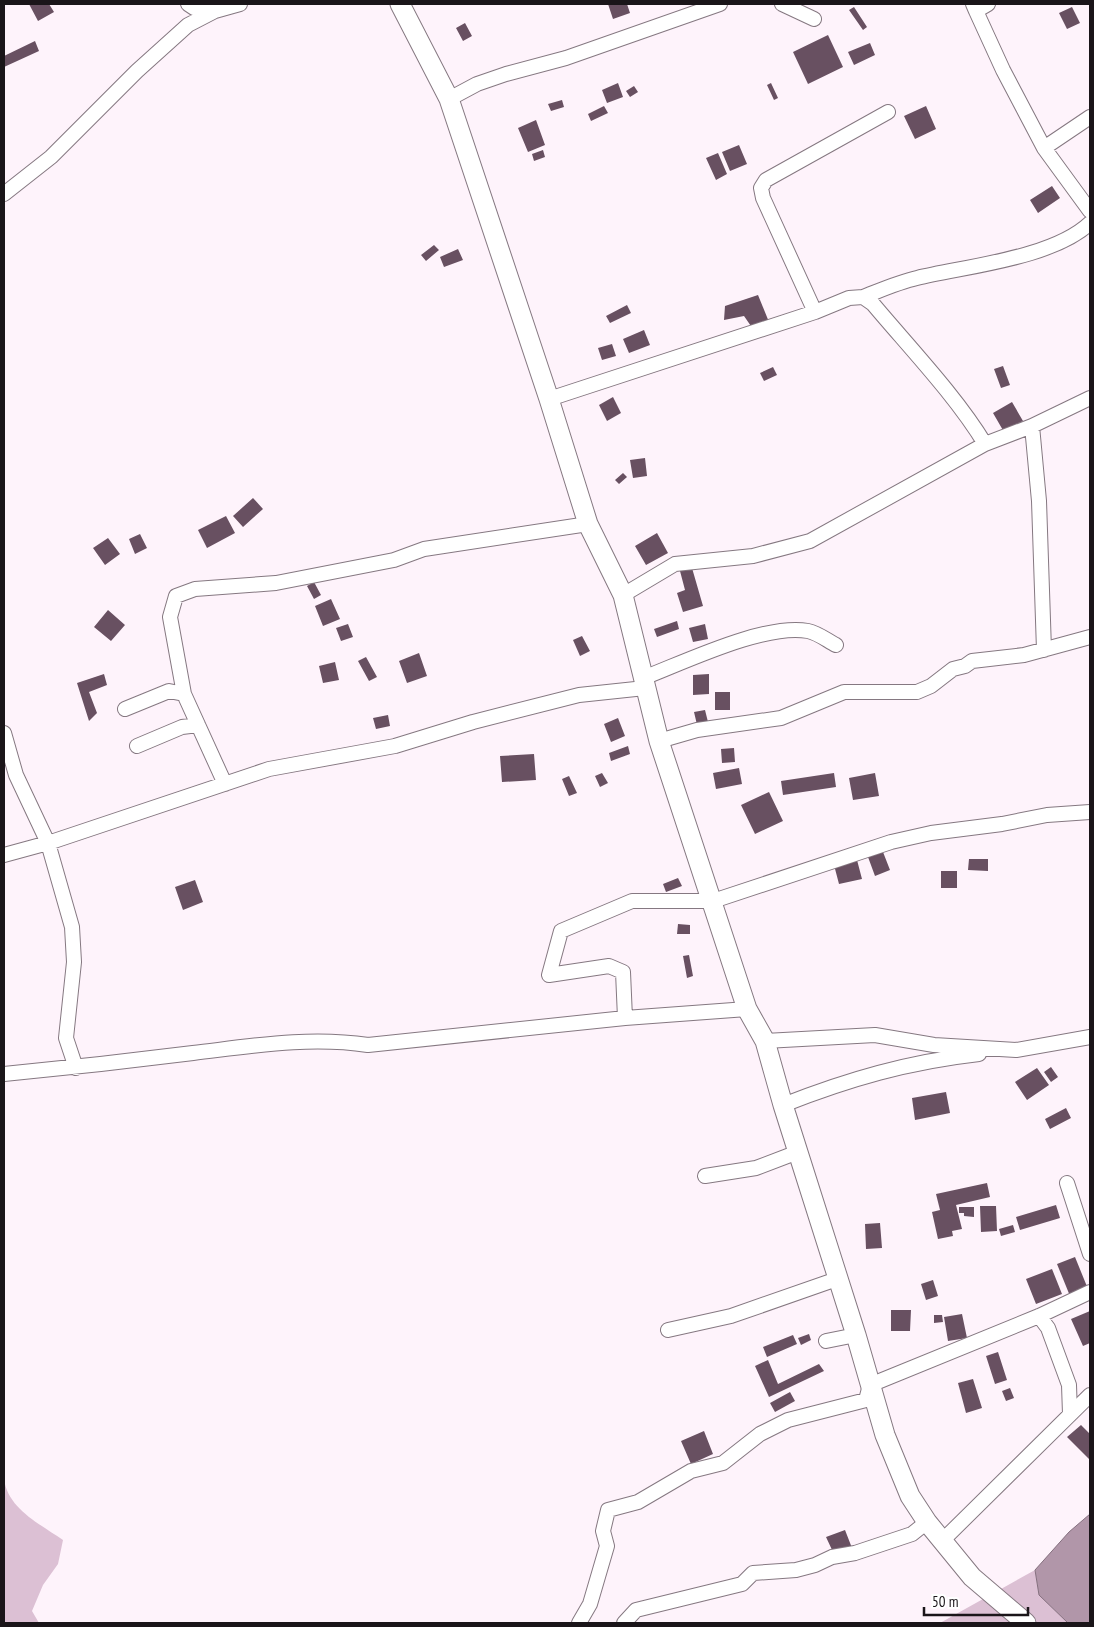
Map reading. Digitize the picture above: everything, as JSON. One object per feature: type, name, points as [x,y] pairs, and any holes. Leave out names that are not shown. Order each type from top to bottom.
[{"type":"main road","points":[[400,4],[448,99],[549,399],[588,524],[623,595],[659,741],[747,1009],[765,1041],[783,1105],[897,1467],[910,1496],[942,1542],[972,1577],[1026,1623]]},
{"type":"street","points":[[188,4],[194,8],[215,11]]},
{"type":"street","points":[[4,194],[51,157],[188,25],[215,11],[240,4]]},
{"type":"street","points":[[448,99],[478,84],[506,74],[566,58],[720,4]]},
{"type":"street","points":[[782,4],[814,19]]},
{"type":"street","points":[[979,6],[1003,70],[1044,148],[1090,211]]},
{"type":"street","points":[[815,312],[763,198],[761,188],[766,180],[888,112]]},
{"type":"street","points":[[1044,148],[1090,117]]},
{"type":"street","points":[[549,399],[815,312],[849,298],[863,297],[917,278],[972,268],[1036,250],[1079,233],[1090,223]]},
{"type":"street","points":[[863,297],[873,304],[976,428],[985,444]]},
{"type":"street","points":[[623,595],[675,564],[753,556],[810,541],[985,444],[1032,426],[1090,398]]},
{"type":"street","points":[[1032,426],[1039,501],[1044,650]]},
{"type":"street","points":[[225,784],[184,694],[170,618],[176,596],[195,589],[284,582],[394,560],[424,549],[588,524]]},
{"type":"street","points":[[4,855],[48,843],[269,769],[394,746],[473,722],[579,695],[644,683],[747,638],[779,631],[809,631],[836,645]]},
{"type":"street","points":[[659,741],[697,730],[781,718],[844,692],[917,692],[931,686],[953,668],[964,666],[972,661],[1024,656],[1090,637]]},
{"type":"street","points":[[125,709],[169,690],[184,694]]},
{"type":"street","points":[[136,746],[182,727],[198,725]]},
{"type":"street","points":[[4,733],[16,775],[48,843],[72,928],[74,962],[66,1038],[76,1068]]},
{"type":"street","points":[[625,1018],[623,972],[609,966],[549,975],[561,931],[632,901],[713,901],[891,842],[931,833],[1002,824],[1047,815],[1090,812]]},
{"type":"street","points":[[4,1074],[76,1068],[289,1041],[337,1040],[368,1045],[625,1018],[747,1009]]},
{"type":"street","points":[[765,1041],[875,1035],[934,1045],[1016,1050]]},
{"type":"street","points":[[783,1105],[840,1083],[883,1070],[936,1060],[1016,1050],[1090,1037]]},
{"type":"street","points":[[705,1176],[756,1168],[798,1152]]},
{"type":"street","points":[[1067,1183],[1090,1254]]},
{"type":"street","points":[[668,1330],[731,1316],[837,1279]]},
{"type":"street","points":[[579,1623],[590,1604],[607,1546],[603,1530],[608,1510],[638,1502],[691,1470],[723,1463],[760,1434],[788,1420],[866,1400],[870,1385],[1039,1316],[1090,1292]]},
{"type":"street","points":[[1039,1316],[1048,1328],[1069,1385],[1070,1414]]},
{"type":"street","points":[[826,1341],[856,1334]]},
{"type":"street","points":[[942,1542],[1090,1395]]},
{"type":"street","points":[[624,1623],[636,1610],[742,1584],[753,1573],[796,1570],[832,1557],[886,1544],[912,1534],[927,1522]]},
{"type":"shaded area","points":[[4,1479],[7,1490],[18,1507],[35,1522],[63,1540],[58,1564],[43,1585],[32,1611],[39,1623],[4,1623]]},
{"type":"shaded area","points":[[1090,1514],[1090,1623],[1068,1623],[1039,1595],[1035,1570],[1069,1532]]},
{"type":"shaded area","points":[[1035,1570],[1039,1595],[1068,1623],[940,1623]]},
{"type":"building","points":[[29,4],[49,4],[54,12],[38,21]]},
{"type":"building","points":[[608,4],[627,4],[630,13],[613,19]]},
{"type":"building","points":[[854,7],[867,27],[863,30],[849,10]]},
{"type":"building","points":[[1072,7],[1080,23],[1067,29],[1059,13]]},
{"type":"building","points":[[465,23],[472,36],[463,41],[456,28]]},
{"type":"building","points":[[828,35],[843,67],[808,84],[793,52]]},
{"type":"building","points":[[35,41],[39,51],[4,67],[4,56]]},
{"type":"building","points":[[870,43],[875,55],[854,65],[848,52]]},
{"type":"building","points":[[618,83],[623,97],[607,103],[602,90]]},
{"type":"building","points":[[771,83],[778,98],[774,100],[767,85]]},
{"type":"building","points":[[634,86],[638,92],[630,97],[626,91]]},
{"type":"building","points":[[562,100],[564,107],[551,111],[548,104]]},
{"type":"building","points":[[604,106],[608,113],[591,121],[588,114]]},
{"type":"building","points":[[926,106],[936,129],[915,139],[904,116]]},
{"type":"building","points":[[536,120],[545,145],[528,152],[518,128]]},
{"type":"building","points":[[739,145],[747,164],[730,171],[722,152]]},
{"type":"building","points":[[543,150],[545,157],[534,161],[532,154]]},
{"type":"building","points":[[718,153],[727,174],[716,180],[706,158]]},
{"type":"building","points":[[1052,186],[1060,198],[1038,213],[1030,200]]},
{"type":"building","points":[[434,245],[439,250],[426,261],[421,255]]},
{"type":"building","points":[[458,249],[463,260],[444,267],[440,257]]},
{"type":"building","points":[[758,295],[769,322],[753,329],[744,316],[724,320],[725,306]]},
{"type":"building","points":[[627,305],[631,313],[610,323],[606,316]]},
{"type":"building","points":[[644,330],[650,345],[629,353],[623,339]]},
{"type":"building","points":[[612,344],[616,356],[602,360],[598,348]]},
{"type":"building","points":[[1003,366],[1010,385],[1001,388],[994,369]]},
{"type":"building","points":[[773,367],[777,375],[764,381],[760,373]]},
{"type":"building","points":[[613,397],[621,413],[607,421],[599,405]]},
{"type":"building","points":[[1012,402],[1023,421],[1004,432],[993,413]]},
{"type":"building","points":[[645,458],[647,476],[633,478],[630,460]]},
{"type":"building","points":[[623,473],[627,477],[619,484],[615,480]]},
{"type":"building","points":[[253,498],[263,509],[243,527],[233,516]]},
{"type":"building","points":[[226,516],[235,533],[207,548],[198,530]]},
{"type":"building","points":[[657,533],[668,553],[646,565],[635,546]]},
{"type":"building","points":[[140,534],[147,548],[135,554],[129,539]]},
{"type":"building","points":[[108,538],[120,554],[105,565],[93,548]]},
{"type":"building","points":[[692,568],[703,606],[683,612],[677,593],[685,590],[680,571]]},
{"type":"building","points":[[314,582],[321,595],[314,599],[307,586]]},
{"type":"building","points":[[331,599],[340,619],[323,626],[315,606]]},
{"type":"building","points":[[108,610],[125,625],[111,641],[94,627]]},
{"type":"building","points":[[677,621],[679,629],[657,637],[654,629]]},
{"type":"building","points":[[348,624],[353,637],[341,641],[336,628]]},
{"type":"building","points":[[705,624],[708,639],[693,642],[689,628]]},
{"type":"building","points":[[582,636],[590,651],[580,656],[573,640]]},
{"type":"building","points":[[419,653],[427,676],[407,683],[399,661]]},
{"type":"building","points":[[366,657],[377,677],[369,681],[358,661]]},
{"type":"building","points":[[335,662],[339,680],[323,683],[319,666]]},
{"type":"building","points":[[104,674],[107,685],[89,692],[97,713],[89,721],[77,683]]},
{"type":"building","points":[[709,674],[709,694],[693,695],[693,675]]},
{"type":"building","points":[[715,692],[730,692],[730,710],[715,710]]},
{"type":"building","points":[[705,710],[709,726],[698,729],[694,712]]},
{"type":"building","points":[[388,715],[390,726],[376,729],[373,718]]},
{"type":"building","points":[[618,718],[625,736],[611,742],[604,724]]},
{"type":"building","points":[[628,746],[630,754],[611,761],[609,753]]},
{"type":"building","points":[[734,748],[735,762],[722,763],[721,749]]},
{"type":"building","points":[[534,754],[536,780],[502,782],[500,756]]},
{"type":"building","points":[[739,768],[742,784],[716,789],[713,773]]},
{"type":"building","points":[[602,773],[608,783],[600,787],[595,776]]},
{"type":"building","points":[[834,773],[836,787],[783,795],[781,781]]},
{"type":"building","points":[[875,773],[879,796],[853,800],[849,778]]},
{"type":"building","points":[[569,776],[577,793],[569,796],[562,779]]},
{"type":"building","points":[[769,792],[783,821],[755,834],[741,805]]},
{"type":"building","points":[[883,852],[890,870],[875,876],[868,857]]},
{"type":"building","points":[[969,859],[988,859],[988,871],[968,870]]},
{"type":"building","points":[[857,860],[862,879],[839,884],[834,865]]},
{"type":"building","points":[[941,871],[957,871],[957,888],[941,888]]},
{"type":"building","points":[[678,878],[682,886],[666,892],[663,884]]},
{"type":"building","points":[[195,880],[203,902],[183,910],[175,887]]},
{"type":"building","points":[[678,924],[690,925],[690,934],[677,934]]},
{"type":"building","points":[[689,955],[693,976],[687,978],[683,956]]},
{"type":"building","points":[[1051,1067],[1058,1077],[1051,1082],[1044,1072]]},
{"type":"building","points":[[1037,1068],[1049,1085],[1027,1100],[1015,1082]]},
{"type":"building","points":[[946,1092],[950,1113],[915,1120],[912,1098]]},
{"type":"building","points":[[1066,1108],[1071,1118],[1050,1129],[1045,1119]]},
{"type":"building","points":[[987,1183],[990,1197],[956,1205],[962,1229],[952,1231],[953,1236],[938,1239],[932,1212],[940,1210],[936,1194]]},
{"type":"building","points":[[1056,1205],[1060,1218],[1020,1230],[1016,1217]]},
{"type":"building","points":[[980,1206],[996,1206],[997,1231],[981,1232]]},
{"type":"building","points":[[959,1207],[974,1207],[974,1217],[964,1216],[964,1213],[959,1213]]},
{"type":"building","points":[[880,1223],[882,1248],[866,1249],[865,1224]]},
{"type":"building","points":[[1013,1225],[1015,1232],[1001,1236],[999,1229]]},
{"type":"building","points":[[1075,1257],[1088,1289],[1070,1296],[1057,1264]]},
{"type":"building","points":[[1052,1269],[1062,1294],[1036,1304],[1026,1279]]},
{"type":"building","points":[[933,1280],[938,1296],[926,1300],[921,1284]]},
{"type":"building","points":[[891,1310],[911,1310],[910,1331],[891,1331]]},
{"type":"building","points":[[1090,1311],[1090,1343],[1083,1346],[1071,1319]]},
{"type":"building","points":[[962,1314],[967,1338],[948,1341],[944,1317]]},
{"type":"building","points":[[934,1315],[942,1315],[943,1322],[934,1323]]},
{"type":"building","points":[[809,1334],[811,1340],[801,1345],[798,1338]]},
{"type":"building","points":[[793,1335],[797,1344],[767,1357],[763,1347]]},
{"type":"building","points":[[998,1352],[1007,1380],[995,1384],[986,1356]]},
{"type":"building","points":[[768,1360],[778,1384],[819,1364],[824,1371],[769,1397],[755,1366]]},
{"type":"building","points":[[973,1379],[982,1408],[966,1413],[958,1383]]},
{"type":"building","points":[[1010,1388],[1014,1398],[1006,1401],[1002,1391]]},
{"type":"building","points":[[790,1392],[795,1401],[775,1412],[770,1403]]},
{"type":"building","points":[[1081,1425],[1090,1434],[1090,1460],[1067,1437]]},
{"type":"building","points":[[704,1431],[713,1454],[691,1464],[681,1441]]},
{"type":"building","points":[[845,1530],[852,1548],[833,1552],[826,1537]]}]
